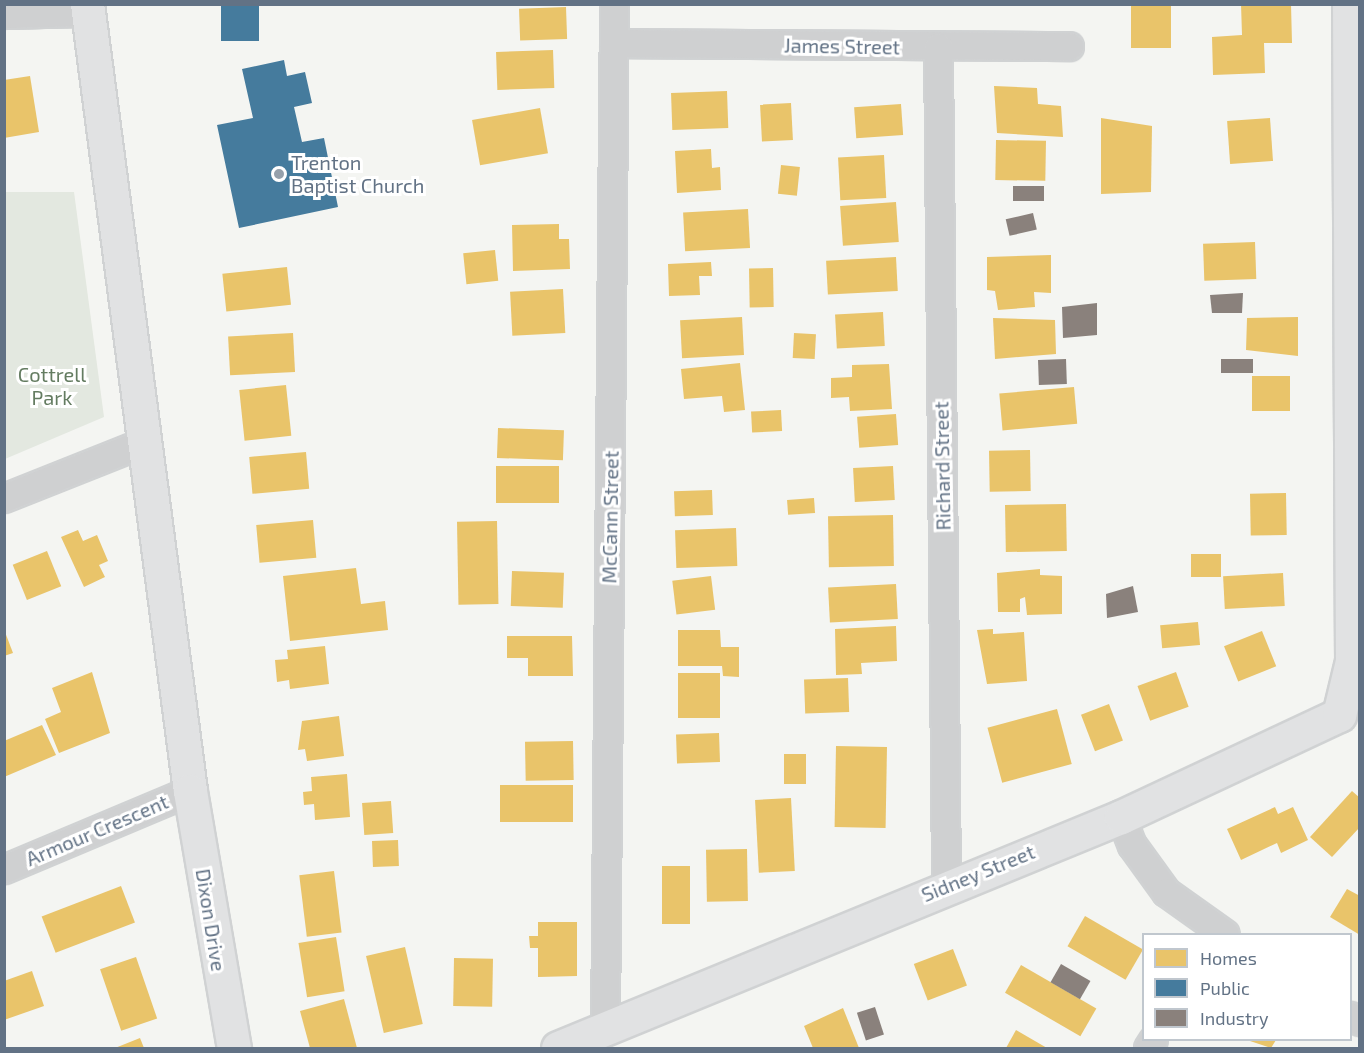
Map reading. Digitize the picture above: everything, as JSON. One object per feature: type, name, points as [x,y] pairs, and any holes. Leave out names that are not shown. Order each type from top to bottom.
[{"type":"street","name":"McCann Street","points":[[605,1030],[614,4]]},
{"type":"street","points":[[1349,4],[1353,280]]},
{"type":"street","points":[[4,14],[88,8]]},
{"type":"street","name":"Dixon Drive","points":[[88,8],[142,443],[190,790],[234,1048]]},
{"type":"street","name":"James Street","points":[[614,43],[938,47],[1069,46]]},
{"type":"street","name":"Richard Street","points":[[938,47],[946,885]]},
{"type":"street","name":"Sidney Street","points":[[558,1048],[946,885],[1121,817],[1339,715],[1351,657],[1353,280]]},
{"type":"street","points":[[4,498],[142,443]]},
{"type":"street","name":"Armour Crescent","points":[[4,869],[190,790]]},
{"type":"street","points":[[1121,817],[1132,845],[1166,892],[1219,933]]},
{"type":"green space","name":"Cottrell Park","points":[[5,192],[74,192],[104,417],[5,459]]},
{"type":"building: Homes","points":[[1241,4],[1291,4],[1292,43],[1264,43],[1265,73],[1213,75],[1212,37],[1242,35]]},
{"type":"building: Homes","points":[[1131,5],[1171,5],[1171,48],[1131,48]]},
{"type":"building: Homes","points":[[566,7],[567,39],[520,41],[519,9]]},
{"type":"building: Homes","points":[[553,50],[554,88],[497,90],[496,52]]},
{"type":"building: Homes","points":[[30,76],[39,132],[4,138],[4,80]]},
{"type":"building: Homes","points":[[994,86],[1037,88],[1038,104],[1061,106],[1063,137],[997,133]]},
{"type":"building: Homes","points":[[727,91],[728,128],[672,130],[671,93]]},
{"type":"building: Homes","points":[[791,103],[793,140],[762,142],[760,105]]},
{"type":"building: Homes","points":[[901,104],[903,135],[856,138],[854,107]]},
{"type":"building: Homes","points":[[540,108],[548,153],[480,165],[472,120]]},
{"type":"building: Homes","points":[[1101,118],[1152,126],[1151,192],[1101,194]]},
{"type":"building: Homes","points":[[1270,118],[1273,161],[1230,164],[1227,121]]},
{"type":"building: Homes","points":[[996,140],[1046,141],[1045,181],[995,180]]},
{"type":"building: Homes","points":[[711,149],[712,168],[720,167],[721,190],[677,193],[675,151]]},
{"type":"building: Homes","points":[[884,155],[886,198],[840,200],[838,157]]},
{"type":"building: Homes","points":[[781,165],[800,167],[797,196],[778,194]]},
{"type":"building: Homes","points":[[896,202],[899,242],[843,246],[840,206]]},
{"type":"building: Homes","points":[[748,209],[750,248],[685,251],[683,212]]},
{"type":"building: Homes","points":[[559,224],[559,239],[569,239],[570,269],[513,271],[512,225]]},
{"type":"building: Homes","points":[[1255,242],[1256,279],[1204,281],[1203,244]]},
{"type":"building: Homes","points":[[495,250],[498,281],[466,284],[463,253]]},
{"type":"building: Homes","points":[[1051,255],[1051,293],[1034,292],[1035,307],[998,310],[995,291],[987,290],[987,257]]},
{"type":"building: Homes","points":[[896,257],[898,291],[828,295],[826,261]]},
{"type":"building: Homes","points":[[711,262],[712,276],[699,276],[700,295],[669,296],[668,264]]},
{"type":"building: Homes","points":[[287,267],[291,305],[226,312],[222,274]]},
{"type":"building: Homes","points":[[749,268],[773,268],[774,307],[750,307]]},
{"type":"building: Homes","points":[[563,289],[565,333],[512,336],[510,292]]},
{"type":"building: Homes","points":[[883,312],[885,346],[837,348],[835,315]]},
{"type":"building: Homes","points":[[742,317],[744,355],[682,358],[680,320]]},
{"type":"building: Homes","points":[[1298,317],[1298,356],[1246,350],[1247,318]]},
{"type":"building: Homes","points":[[993,318],[1055,320],[1056,354],[995,359]]},
{"type":"building: Homes","points":[[293,333],[295,372],[230,375],[228,336]]},
{"type":"building: Homes","points":[[794,333],[816,334],[815,359],[793,358]]},
{"type":"building: Homes","points":[[740,363],[745,410],[724,412],[722,396],[684,399],[681,369]]},
{"type":"building: Homes","points":[[889,364],[892,409],[850,411],[849,397],[831,398],[831,378],[852,377],[852,365]]},
{"type":"building: Homes","points":[[1252,376],[1290,376],[1290,411],[1252,411]]},
{"type":"building: Homes","points":[[286,385],[291,436],[245,441],[239,390]]},
{"type":"building: Homes","points":[[1074,387],[1077,424],[1003,430],[999,394]]},
{"type":"building: Homes","points":[[781,410],[782,431],[752,433],[751,412]]},
{"type":"building: Homes","points":[[896,414],[898,445],[859,448],[857,417]]},
{"type":"building: Homes","points":[[498,428],[564,430],[563,460],[497,458]]},
{"type":"building: Homes","points":[[1030,450],[1031,491],[990,492],[989,451]]},
{"type":"building: Homes","points":[[306,452],[309,489],[252,494],[249,457]]},
{"type":"building: Homes","points":[[496,466],[559,466],[559,503],[496,503]]},
{"type":"building: Homes","points":[[893,466],[895,500],[855,502],[853,468]]},
{"type":"building: Homes","points":[[712,490],[713,515],[675,516],[674,491]]},
{"type":"building: Homes","points":[[1286,493],[1287,535],[1251,536],[1250,494]]},
{"type":"building: Homes","points":[[814,498],[815,513],[788,515],[787,500]]},
{"type":"building: Homes","points":[[1066,504],[1067,551],[1006,552],[1005,505]]},
{"type":"building: Homes","points":[[893,515],[894,566],[829,567],[828,516]]},
{"type":"building: Homes","points":[[313,520],[316,558],[260,563],[256,525]]},
{"type":"building: Homes","points":[[497,521],[498,604],[458,605],[457,522]]},
{"type":"building: Homes","points":[[736,528],[737,566],[676,568],[675,530]]},
{"type":"building: Homes","points":[[78,530],[83,541],[97,535],[108,561],[99,565],[105,577],[84,587],[61,537]]},
{"type":"building: Homes","points":[[47,551],[61,586],[27,600],[13,565]]},
{"type":"building: Homes","points":[[1191,554],[1221,554],[1221,577],[1191,577]]},
{"type":"building: Homes","points":[[356,568],[361,604],[385,601],[388,630],[290,641],[283,576]]},
{"type":"building: Homes","points":[[1040,569],[1040,575],[1062,576],[1062,614],[1027,615],[1025,597],[1020,599],[1020,612],[998,612],[997,573]]},
{"type":"building: Homes","points":[[512,571],[564,573],[563,608],[511,606]]},
{"type":"building: Homes","points":[[1283,573],[1285,606],[1225,609],[1223,576]]},
{"type":"building: Homes","points":[[711,576],[715,610],[676,614],[672,581]]},
{"type":"building: Homes","points":[[896,584],[898,619],[830,623],[828,588]]},
{"type":"building: Homes","points":[[1198,622],[1200,645],[1162,648],[1160,625]]},
{"type":"building: Homes","points":[[896,626],[897,661],[861,663],[862,674],[836,675],[835,629]]},
{"type":"building: Homes","points":[[993,629],[993,634],[1024,632],[1027,681],[987,684],[977,630]]},
{"type":"building: Homes","points":[[678,630],[720,630],[721,647],[739,647],[739,677],[723,676],[722,666],[678,666]]},
{"type":"building: Homes","points":[[1262,631],[1276,666],[1238,682],[1224,646]]},
{"type":"building: Homes","points":[[4,633],[13,653],[4,656]]},
{"type":"building: Homes","points":[[507,636],[572,636],[573,676],[528,676],[528,658],[507,658]]},
{"type":"building: Homes","points":[[325,646],[329,684],[290,689],[289,680],[277,682],[275,660],[288,659],[287,650]]},
{"type":"building: Homes","points":[[92,672],[110,733],[59,753],[45,719],[61,712],[52,688]]},
{"type":"building: Homes","points":[[1176,672],[1189,707],[1150,721],[1137,686]]},
{"type":"building: Homes","points":[[678,673],[720,673],[720,718],[678,718]]},
{"type":"building: Homes","points":[[848,678],[849,712],[805,714],[804,680]]},
{"type":"building: Homes","points":[[1109,704],[1123,740],[1095,751],[1081,715]]},
{"type":"building: Homes","points":[[1057,709],[1072,764],[1002,783],[987,728]]},
{"type":"building: Homes","points":[[339,716],[344,756],[307,761],[305,749],[298,750],[302,721]]},
{"type":"building: Homes","points":[[42,725],[56,755],[4,777],[4,741]]},
{"type":"building: Homes","points":[[719,733],[720,762],[677,763],[676,735]]},
{"type":"building: Homes","points":[[573,741],[574,780],[526,781],[525,742]]},
{"type":"building: Homes","points":[[836,746],[887,747],[886,828],[835,827]]},
{"type":"building: Homes","points":[[784,754],[806,754],[806,784],[784,784]]},
{"type":"building: Homes","points":[[347,774],[350,817],[315,820],[314,804],[304,805],[303,792],[312,791],[311,777]]},
{"type":"building: Homes","points":[[500,785],[573,785],[573,822],[500,822]]},
{"type":"building: Homes","points":[[1352,791],[1360,798],[1360,827],[1332,857],[1310,837]]},
{"type":"building: Homes","points":[[791,798],[795,871],[759,873],[755,800]]},
{"type":"building: Homes","points":[[391,801],[393,833],[364,835],[362,803]]},
{"type":"building: Homes","points":[[1275,807],[1278,814],[1293,807],[1308,840],[1281,853],[1277,843],[1241,860],[1227,829]]},
{"type":"building: Homes","points":[[398,840],[399,866],[373,867],[372,841]]},
{"type":"building: Homes","points":[[747,849],[748,901],[707,902],[706,850]]},
{"type":"building: Homes","points":[[662,866],[690,866],[690,924],[662,924]]},
{"type":"building: Homes","points":[[334,871],[342,933],[307,937],[299,875]]},
{"type":"building: Homes","points":[[121,886],[135,922],[56,953],[42,916]]},
{"type":"building: Homes","points":[[1347,889],[1360,896],[1360,935],[1330,917]]},
{"type":"building: Homes","points":[[1085,916],[1142,949],[1126,980],[1068,946]]},
{"type":"building: Homes","points":[[538,922],[577,922],[577,976],[538,977],[538,948],[530,948],[529,936],[538,936]]},
{"type":"building: Homes","points":[[336,937],[345,991],[307,997],[298,943]]},
{"type":"building: Homes","points":[[405,947],[423,1024],[384,1033],[366,956]]},
{"type":"building: Homes","points":[[953,949],[967,985],[928,1000],[914,964]]},
{"type":"building: Homes","points":[[136,957],[157,1018],[121,1031],[100,969]]},
{"type":"building: Homes","points":[[454,958],[493,959],[492,1007],[453,1006]]},
{"type":"building: Homes","points":[[1021,965],[1096,1008],[1080,1036],[1005,993]]},
{"type":"building: Homes","points":[[32,971],[44,1006],[4,1020],[4,981]]},
{"type":"building: Homes","points":[[344,999],[357,1048],[310,1048],[300,1011]]},
{"type":"building: Homes","points":[[843,1008],[859,1048],[813,1048],[804,1026]]},
{"type":"building: Homes","points":[[1016,1030],[1047,1048],[1006,1048]]},
{"type":"building: Homes","points":[[140,1038],[144,1048],[115,1048]]},
{"type":"building: Homes","points":[[1250,1041],[1275,1041],[1271,1048]]},
{"type":"building: Public","points":[[221,4],[259,4],[259,41],[221,41]]},
{"type":"building: Public","name":"Trenton Baptist Church","points":[[284,60],[287,76],[305,72],[312,103],[294,107],[302,142],[324,138],[338,207],[239,228],[217,125],[253,118],[242,69]]},
{"type":"building: Industry","points":[[1013,186],[1044,186],[1044,201],[1013,201]]},
{"type":"building: Industry","points":[[1033,213],[1037,230],[1010,236],[1006,219]]},
{"type":"building: Industry","points":[[1243,293],[1242,313],[1212,313],[1210,295]]},
{"type":"building: Industry","points":[[1097,303],[1097,335],[1063,338],[1062,307]]},
{"type":"building: Industry","points":[[1066,359],[1067,384],[1039,385],[1038,360]]},
{"type":"building: Industry","points":[[1221,359],[1253,359],[1253,373],[1221,373]]},
{"type":"building: Industry","points":[[1133,586],[1138,612],[1107,618],[1106,594]]},
{"type":"building: Industry","points":[[1061,964],[1090,981],[1080,999],[1050,982]]},
{"type":"building: Industry","points":[[875,1007],[884,1035],[866,1040],[857,1013]]},
{"type":"place","name":"Trenton Baptist Church","points":[[279,174]]}]
